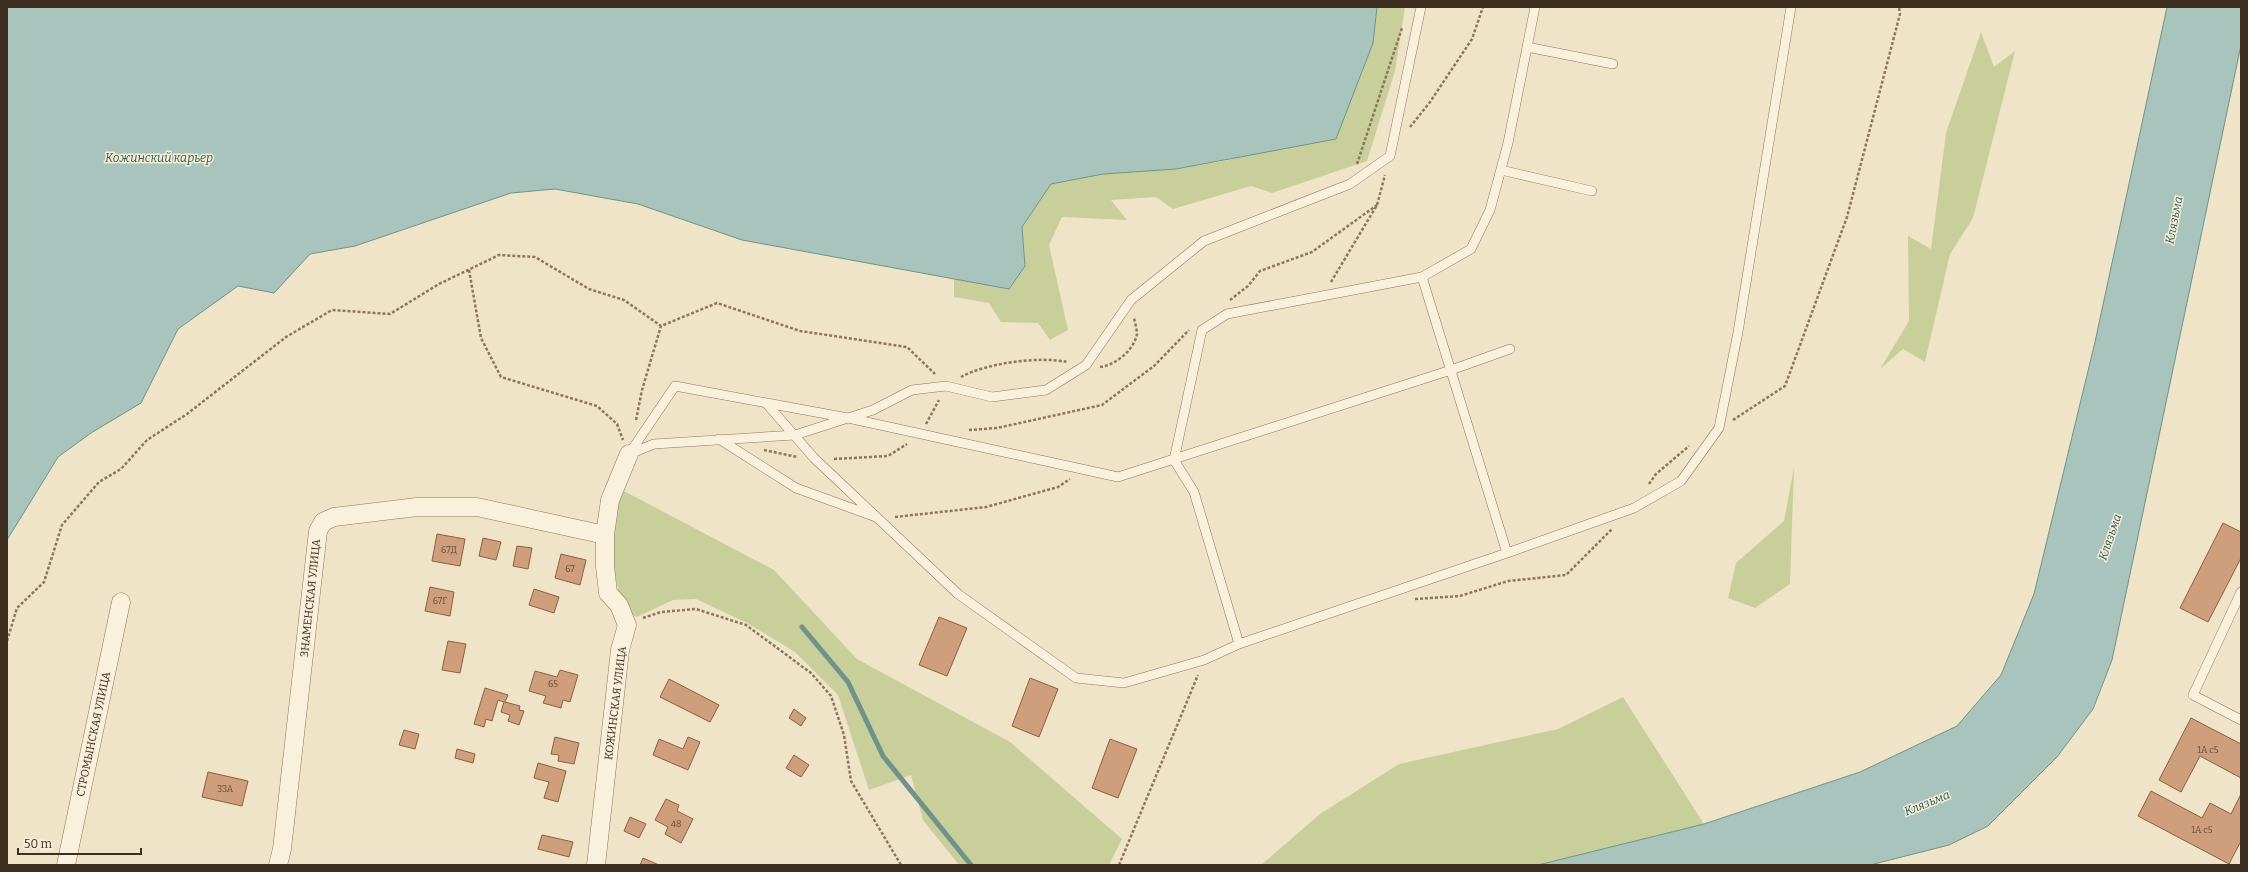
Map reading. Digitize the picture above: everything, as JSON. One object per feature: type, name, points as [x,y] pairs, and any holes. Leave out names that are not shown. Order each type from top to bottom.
[{"type":"street","points":[[627,624],[618,605],[608,593],[605,566],[605,535],[610,500],[629,454]]},
{"type":"street","name":"ЗНАМЕНСКАЯ УЛИЦА","points":[[278,865],[282,849],[318,531],[323,522],[334,517],[417,506],[477,507],[605,535]]},
{"type":"street","name":"СТРОМЫНСКАЯ УЛИЦА","points":[[66,865],[121,602]]},
{"type":"street","name":"КОЖИНСКАЯ УЛИЦА","points":[[596,865],[620,650],[627,624]]},
{"type":"lane","points":[[629,454],[654,444],[795,435],[872,410],[912,390],[946,386],[992,397],[1046,390],[1086,365],[1131,300],[1204,241],[1350,184],[1390,156],[1421,7]]},
{"type":"lane","points":[[1239,644],[1194,492],[1174,460],[1202,330],[1227,314],[1422,277],[1471,249],[1490,210],[1501,170],[1535,7]]},
{"type":"lane","points":[[766,403],[814,458],[958,594],[1076,678],[1124,683],[1204,660],[1239,644],[1507,554],[1634,508],[1681,482],[1719,428],[1738,332],[1791,7]]},
{"type":"lane","points":[[1527,47],[1613,64]]},
{"type":"lane","points":[[1501,170],[1592,191]]},
{"type":"lane","points":[[1422,277],[1507,554]]},
{"type":"lane","points":[[629,454],[675,386],[848,418],[920,435],[1118,477],[1451,370],[1510,349]]},
{"type":"lane","points":[[719,439],[796,488],[880,519]]},
{"type":"lane","points":[[2241,592],[2193,694],[2241,720]]},
{"type":"path","points":[[1408,130],[1430,102],[1472,39],[1483,7]]},
{"type":"path","points":[[1742,416],[1785,386],[1847,217],[1900,14],[1900,7]]},
{"type":"path","points":[[1350,184],[1404,22]]},
{"type":"path","points":[[1323,296],[1377,205],[1390,156]]},
{"type":"path","points":[[1229,300],[1248,286],[1260,271],[1312,252],[1377,205]]},
{"type":"path","points":[[7,641],[18,608],[44,582],[62,525],[99,482],[121,469],[147,440],[188,414],[286,337],[332,310],[390,314],[439,284],[499,255],[535,257],[588,289],[624,300],[661,326]]},
{"type":"path","points":[[469,270],[481,338],[501,377],[597,406],[617,424],[629,454]]},
{"type":"path","points":[[761,450],[789,456],[814,458],[846,459],[888,456],[920,435],[946,386],[966,374],[991,367],[1023,361],[1054,359],[1101,367],[1114,364],[1132,346],[1137,333],[1131,300]]},
{"type":"path","points":[[661,326],[717,303],[800,332],[907,346],[946,386]]},
{"type":"path","points":[[635,425],[642,390],[661,326]]},
{"type":"path","points":[[966,431],[997,428],[1102,405],[1154,366],[1191,328]]},
{"type":"path","points":[[880,519],[986,507],[1058,487],[1084,470]]},
{"type":"path","points":[[627,624],[661,612],[696,609],[746,625],[811,673],[831,696],[844,736],[850,781],[901,865]]},
{"type":"path","points":[[1118,865],[1204,660]]},
{"type":"green space","points":[[1377,7],[1405,7],[1395,71],[1367,161],[1272,193],[1251,186],[1173,209],[1156,197],[1111,200],[1127,220],[1062,217],[1049,245],[1068,330],[1050,340],[1038,323],[1001,322],[989,303],[954,297],[954,279],[1009,289],[1025,266],[1022,227],[1051,184],[1103,174],[1176,169],[1224,161],[1257,153],[1373,43]]},
{"type":"green space","points":[[1981,32],[1994,67],[2015,51],[1973,218],[1950,254],[1925,362],[1903,349],[1880,369],[1909,321],[1908,236],[1931,249],[1946,133]]},
{"type":"green space","points":[[1794,467],[1790,584],[1755,608],[1728,598],[1736,563],[1784,521]]},
{"type":"green space","points":[[622,490],[774,570],[857,659],[1010,742],[1122,839],[1109,865],[959,865],[923,820],[911,775],[869,790],[838,695],[795,652],[747,623],[696,599],[673,600],[637,617],[630,612],[619,592],[612,553],[612,527]]},
{"type":"green space","points":[[1623,697],[1704,824],[1538,865],[1261,865],[1320,814],[1399,764],[1558,729]]},
{"type":"water","name":"Кожинский карьер","points":[[7,7],[1377,7],[1373,43],[1336,139],[1176,169],[1103,174],[1051,184],[1022,227],[1025,266],[1009,289],[742,240],[638,204],[555,189],[511,193],[355,246],[310,254],[274,293],[238,286],[178,329],[141,403],[91,433],[58,457],[7,540]]},
{"type":"water","name":"Клязьма","points":[[2167,7],[2241,7],[2241,45],[2112,660],[2093,709],[2057,757],[1988,826],[1949,845],[1870,865],[1538,865],[1704,824],[1860,772],[1957,726],[2001,675],[2034,594],[2095,342]]},
{"type":"building","points":[[2223,523],[2241,532],[2241,558],[2208,622],[2180,608]]},
{"type":"building","points":[[437,534],[465,539],[460,566],[432,561]]},
{"type":"building","points":[[483,538],[501,542],[496,560],[479,556]]},
{"type":"building","points":[[517,546],[532,548],[528,569],[513,566]]},
{"type":"building","points":[[561,554],[586,560],[580,585],[555,578]]},
{"type":"building","points":[[430,587],[454,592],[450,616],[425,611]]},
{"type":"building","points":[[534,589],[559,597],[554,613],[529,605]]},
{"type":"building","points":[[939,617],[967,628],[947,676],[919,665]]},
{"type":"building","points":[[448,641],[466,644],[460,673],[442,670]]},
{"type":"building","points":[[560,670],[578,675],[570,702],[563,700],[561,708],[543,703],[546,696],[529,691],[535,671],[557,677]]},
{"type":"building","points":[[1030,678],[1058,689],[1039,737],[1012,726]]},
{"type":"building","points":[[669,679],[719,705],[710,722],[660,697]]},
{"type":"building","points":[[485,688],[508,695],[505,702],[520,706],[519,710],[524,711],[519,725],[508,721],[510,715],[501,712],[504,702],[498,700],[492,721],[486,719],[484,727],[474,724]]},
{"type":"building","points":[[794,709],[806,718],[801,726],[789,718]]},
{"type":"building","points":[[2191,718],[2241,744],[2241,778],[2200,756],[2181,792],[2159,780]]},
{"type":"building","points":[[404,730],[419,734],[415,749],[399,745]]},
{"type":"building","points":[[555,737],[579,743],[574,764],[558,761],[559,755],[551,754]]},
{"type":"building","points":[[688,737],[700,742],[688,770],[653,755],[659,739],[683,749]]},
{"type":"building","points":[[1110,739],[1137,749],[1118,798],[1092,788]]},
{"type":"building","points":[[457,749],[475,754],[473,763],[455,758]]},
{"type":"building","points":[[794,755],[809,765],[801,777],[786,768]]},
{"type":"building","points":[[538,763],[566,771],[558,802],[544,798],[549,782],[534,778]]},
{"type":"building","points":[[208,772],[248,781],[242,806],[202,797]]},
{"type":"building","points":[[2151,791],[2202,818],[2210,803],[2231,814],[2241,794],[2241,841],[2229,864],[2138,816]]},
{"type":"building","points":[[666,799],[679,805],[677,811],[693,819],[681,843],[665,834],[668,827],[655,820]]},
{"type":"building","points":[[630,817],[646,824],[639,838],[624,831]]},
{"type":"building","points":[[542,835],[573,842],[569,857],[538,849]]},
{"type":"building","points":[[643,858],[659,865],[640,865]]},
{"type":"waterway","points":[[802,627],[848,682],[883,756],[971,865]]}]
